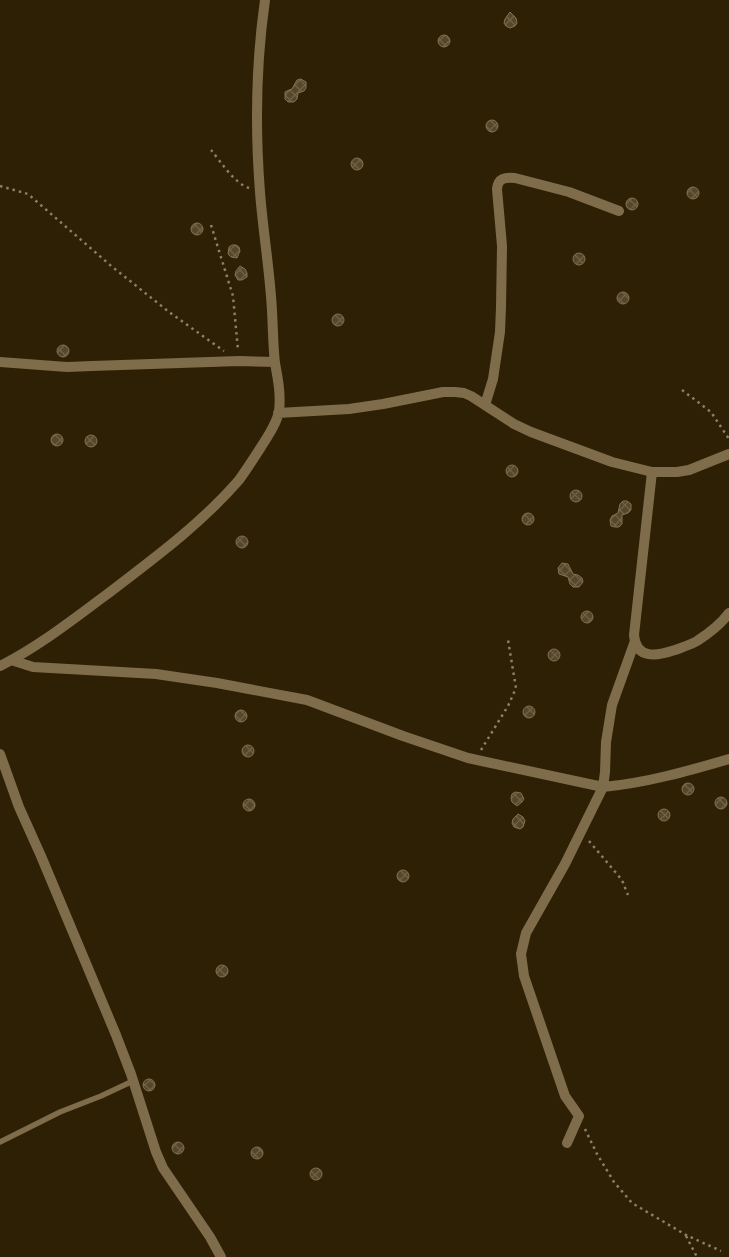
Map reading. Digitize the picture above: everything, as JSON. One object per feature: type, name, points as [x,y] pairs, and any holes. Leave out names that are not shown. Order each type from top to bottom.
[{"type":"street","points":[[0,666],[34,648],[74,619],[202,519],[240,479],[273,428],[278,413],[279,393],[257,144],[258,67],[265,0]]},
{"type":"street","points":[[485,405],[493,379],[500,332],[502,246],[497,184],[500,180],[508,177],[515,178],[569,192],[619,211]]},
{"type":"street","points":[[0,362],[67,367],[239,361],[275,362]]},
{"type":"street","points":[[278,413],[349,409],[443,392],[455,392],[464,394],[514,424],[548,439],[612,462],[652,472],[669,473],[683,471],[729,454]]},
{"type":"street","points":[[652,472],[634,635],[640,651],[647,655],[657,654],[672,651],[697,641],[713,629],[729,613]]},
{"type":"street","points":[[567,1144],[579,1116],[565,1096],[524,976],[521,954],[526,934],[565,864],[603,787],[606,742],[612,705],[635,641]]},
{"type":"street","points":[[11,660],[33,667],[156,674],[307,700],[448,752],[475,760],[603,787],[623,785],[684,772],[729,759]]},
{"type":"street","points":[[0,754],[19,807],[45,864],[116,1035],[163,1168],[221,1257]]},
{"type":"lane","points":[[0,1142],[60,1112],[133,1081]]},
{"type":"path","points":[[211,150],[243,186],[260,193]]},
{"type":"path","points":[[0,186],[28,194],[110,265],[169,312],[239,361]]},
{"type":"path","points":[[211,225],[233,296],[239,361]]},
{"type":"path","points":[[682,390],[712,412],[729,439]]},
{"type":"path","points":[[475,760],[508,706],[516,688],[508,640]]},
{"type":"path","points":[[584,826],[590,843],[622,880],[628,895]]},
{"type":"path","points":[[579,1116],[597,1154],[614,1182],[632,1203],[686,1235],[721,1251]]},
{"type":"path","points":[[686,1235],[697,1257]]},
{"type":"building","points":[[510,12],[516,18],[517,23],[510,28],[504,23]]},
{"type":"building","points":[[442,35],[446,35],[450,41],[446,47],[442,47],[438,43],[438,39]]},
{"type":"building","points":[[301,79],[306,82],[306,88],[298,93],[297,99],[294,102],[288,102],[285,99],[285,92],[292,89],[297,80]]},
{"type":"building","points":[[494,120],[497,121],[497,131],[490,132],[487,131],[486,124],[487,121]]},
{"type":"building","points":[[355,158],[359,158],[363,164],[359,170],[355,170],[351,166],[351,162]]},
{"type":"building","points":[[695,187],[698,188],[698,198],[691,199],[688,198],[687,191],[688,188]]},
{"type":"building","points":[[634,198],[637,199],[637,209],[630,210],[627,209],[626,202],[627,199]]},
{"type":"building","points":[[199,223],[202,224],[202,234],[195,235],[192,234],[191,227],[192,224]]},
{"type":"building","points":[[232,245],[239,247],[240,251],[237,258],[231,257],[228,254],[229,247]]},
{"type":"building","points":[[577,253],[581,253],[585,259],[581,265],[577,265],[573,261],[573,257]]},
{"type":"building","points":[[240,266],[245,269],[247,277],[238,280],[235,275]]},
{"type":"building","points":[[625,292],[628,293],[628,303],[621,304],[618,303],[617,296],[618,293]]},
{"type":"building","points":[[340,314],[343,315],[343,325],[336,326],[333,325],[332,318],[333,315]]},
{"type":"building","points":[[61,345],[65,345],[69,351],[65,357],[61,357],[57,353],[57,349]]},
{"type":"building","points":[[55,434],[59,434],[63,440],[59,446],[55,446],[51,442],[51,438]]},
{"type":"building","points":[[89,435],[93,435],[97,441],[93,447],[89,447],[85,443],[85,439]]},
{"type":"building","points":[[514,465],[517,466],[517,476],[510,477],[507,476],[506,469],[507,466]]},
{"type":"building","points":[[578,490],[581,491],[581,501],[574,502],[571,501],[570,494],[571,491]]},
{"type":"building","points":[[623,501],[631,504],[631,510],[622,515],[622,524],[619,527],[611,526],[610,520],[612,516],[618,513],[620,504]]},
{"type":"building","points":[[526,513],[530,513],[534,519],[530,525],[526,525],[522,521],[522,517]]},
{"type":"building","points":[[240,536],[244,536],[248,542],[244,548],[240,548],[236,544],[236,540]]},
{"type":"building","points":[[562,563],[568,564],[573,574],[582,578],[583,582],[579,587],[573,587],[568,577],[559,574],[558,568]]},
{"type":"building","points":[[589,611],[592,612],[592,622],[585,623],[582,622],[581,615],[582,612]]},
{"type":"building","points":[[552,649],[556,649],[560,655],[556,661],[552,661],[548,657],[548,653]]},
{"type":"building","points":[[531,706],[534,707],[534,717],[527,718],[524,717],[523,710],[524,707]]},
{"type":"building","points":[[243,710],[246,711],[246,721],[239,722],[236,721],[235,714],[236,711]]},
{"type":"building","points":[[250,745],[253,746],[253,756],[246,757],[243,756],[242,749],[243,746]]},
{"type":"building","points":[[686,783],[690,783],[694,789],[690,795],[686,795],[682,791],[682,787]]},
{"type":"building","points":[[515,792],[521,793],[524,799],[517,806],[512,802],[511,798]]},
{"type":"building","points":[[723,797],[726,798],[726,808],[719,809],[716,808],[715,801],[716,798]]},
{"type":"building","points":[[251,799],[254,800],[254,810],[247,811],[244,810],[243,803],[244,800]]},
{"type":"building","points":[[666,809],[669,810],[669,820],[662,821],[659,820],[658,813],[659,810]]},
{"type":"building","points":[[518,814],[525,821],[520,829],[514,827],[512,823]]},
{"type":"building","points":[[405,870],[408,871],[408,881],[401,882],[398,881],[397,874],[398,871]]},
{"type":"building","points":[[224,965],[227,966],[227,976],[220,977],[217,976],[216,969],[217,966]]},
{"type":"building","points":[[151,1079],[154,1080],[154,1090],[147,1091],[144,1090],[143,1083],[144,1080]]},
{"type":"building","points":[[180,1142],[183,1143],[183,1153],[176,1154],[173,1153],[172,1146],[173,1143]]},
{"type":"building","points":[[259,1147],[262,1148],[262,1158],[255,1159],[252,1158],[251,1151],[252,1148]]},
{"type":"building","points":[[318,1168],[321,1169],[321,1179],[314,1180],[311,1179],[310,1172],[311,1169]]}]
